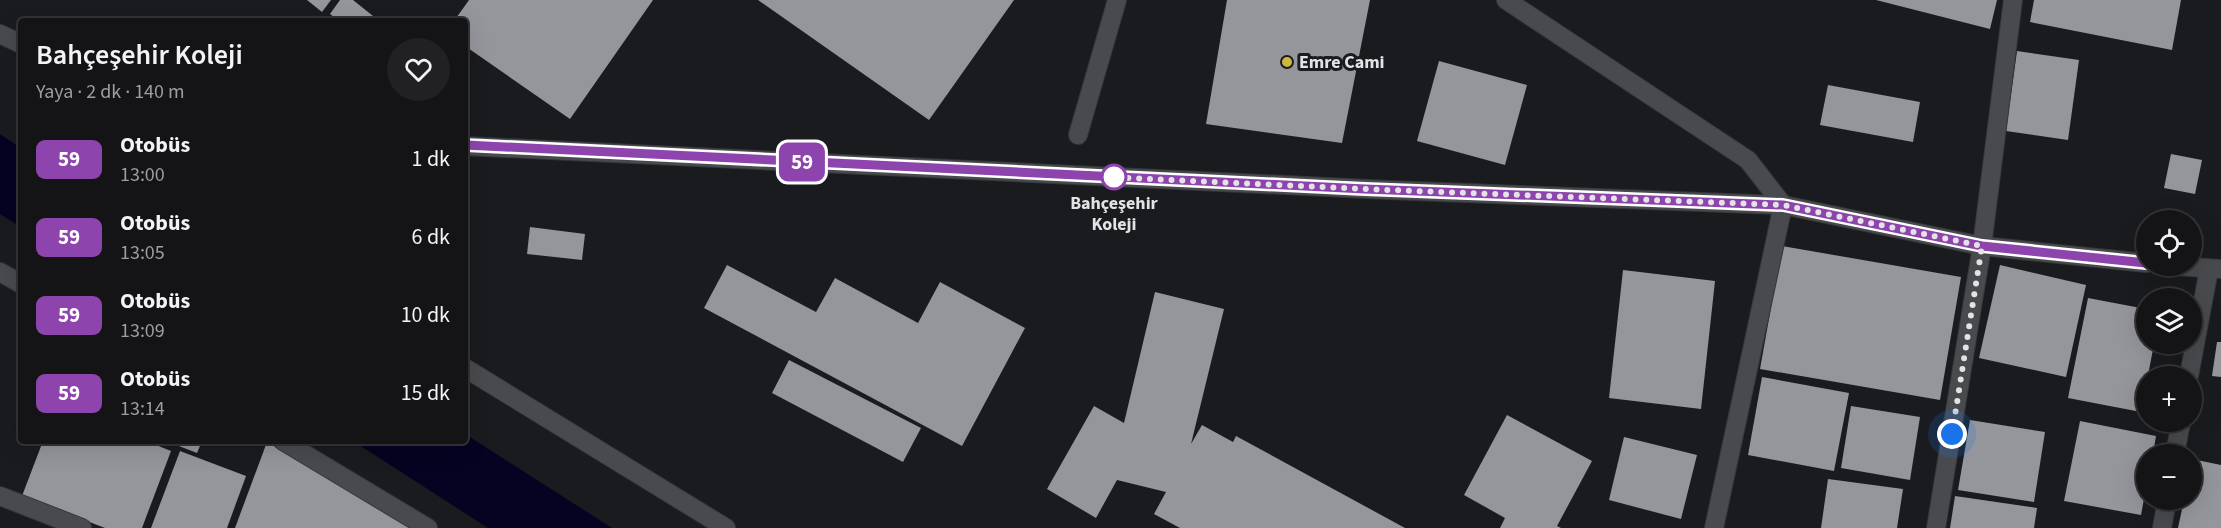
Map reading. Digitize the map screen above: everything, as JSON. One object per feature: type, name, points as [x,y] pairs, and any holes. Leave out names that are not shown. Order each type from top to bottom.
[{"type":"street","points":[[1078,135],[1117,0]]},
{"type":"street","points":[[1506,0],[1748,160],[1783,205]]},
{"type":"street","points":[[1936,528],[1982,246],[2013,0]]},
{"type":"street","points":[[0,34],[18,43]]},
{"type":"street","points":[[468,146],[1365,189],[1783,205],[1982,246],[2136,261]]},
{"type":"street","points":[[1713,528],[1783,205]]},
{"type":"street","points":[[2191,366],[2215,269]]},
{"type":"street","points":[[0,272],[18,282]]},
{"type":"street","points":[[468,370],[726,528]]},
{"type":"street","points":[[288,444],[428,528]]},
{"type":"street","points":[[0,496],[82,528]]},
{"type":"street","points":[[2162,528],[2165,510]]},
{"type":"water","points":[[0,134],[18,146],[18,225],[0,214]]},
{"type":"water","points":[[468,436],[612,528],[488,528],[358,444],[468,444]]},
{"type":"building","points":[[307,0],[331,0],[322,12]]},
{"type":"building","points":[[340,0],[353,0],[373,16],[372,18],[335,18],[330,14]]},
{"type":"building","points":[[469,0],[653,0],[570,119],[468,48],[468,18],[456,18]]},
{"type":"building","points":[[758,0],[1014,0],[929,120]]},
{"type":"building","name":"Emre Cami","points":[[1227,0],[1370,0],[1342,143],[1206,124]]},
{"type":"building","points":[[1876,0],[1997,0],[1990,29]]},
{"type":"building","points":[[2034,0],[2181,0],[2172,50],[2030,22]]},
{"type":"building","points":[[2017,51],[2079,60],[2068,140],[2006,131]]},
{"type":"building","points":[[1439,61],[1527,85],[1505,165],[1417,141]]},
{"type":"building","points":[[1828,85],[1920,102],[1913,142],[1820,125]]},
{"type":"building","points":[[2171,154],[2202,160],[2195,194],[2164,188]]},
{"type":"building","points":[[530,227],[585,234],[582,260],[527,254]]},
{"type":"building","points":[[1782,246],[1961,277],[1940,400],[1760,369]]},
{"type":"building","points":[[727,265],[816,312],[835,278],[918,323],[940,282],[1025,328],[962,446],[704,308]]},
{"type":"building","points":[[2000,265],[2086,285],[2066,377],[1979,358]]},
{"type":"building","points":[[1623,270],[1715,281],[1701,409],[1609,398]]},
{"type":"building","points":[[1155,292],[1224,309],[1191,444],[1202,425],[1233,442],[1236,436],[1405,528],[1180,528],[1154,514],[1166,492],[1117,480],[1096,518],[1047,489],[1094,406],[1124,423]]},
{"type":"building","points":[[2088,298],[2136,307],[2136,354],[2152,354],[2150,366],[2136,366],[2136,411],[2068,398]]},
{"type":"building","points":[[2217,342],[2221,342],[2221,377],[2212,376]]},
{"type":"building","points":[[789,360],[921,428],[903,462],[772,393]]},
{"type":"building","points":[[1762,377],[1849,393],[1834,471],[1748,455]]},
{"type":"building","points":[[1851,406],[1920,417],[1910,480],[1841,468]]},
{"type":"building","points":[[1507,415],[1592,461],[1557,526],[1561,528],[1500,528],[1505,518],[1464,495]]},
{"type":"building","points":[[1970,420],[2045,432],[2034,502],[1958,490]]},
{"type":"building","points":[[2080,421],[2156,436],[2155,444],[2136,444],[2136,510],[2142,510],[2141,515],[2064,501]]},
{"type":"building","points":[[1624,437],[1697,455],[1681,519],[1609,500]]},
{"type":"building","points":[[42,444],[154,444],[171,451],[142,528],[105,528],[22,496]]},
{"type":"building","points":[[174,444],[201,444],[197,453]]},
{"type":"building","points":[[266,444],[270,444],[413,528],[235,528]]},
{"type":"building","points":[[180,451],[246,476],[227,528],[151,528]]},
{"type":"building","points":[[2202,461],[2221,465],[2221,528],[2178,528],[2182,510],[2202,510]]},
{"type":"building","points":[[1828,479],[1903,489],[1897,528],[1821,528]]},
{"type":"building","points":[[1955,496],[2037,508],[2034,528],[1950,528]]},
{"type":"bus line","name":"59","points":[[468,145],[1365,189],[1783,205],[1982,246],[2136,262]]},
{"type":"place","name":"Emre Cami","points":[[1287,62]]},
{"type":"place","name":"Bahçeşehir Koleji","points":[[1114,177]]},
{"type":"route","points":[[1114,177],[1105,177],[1783,205],[1982,246],[1952,434]]}]
